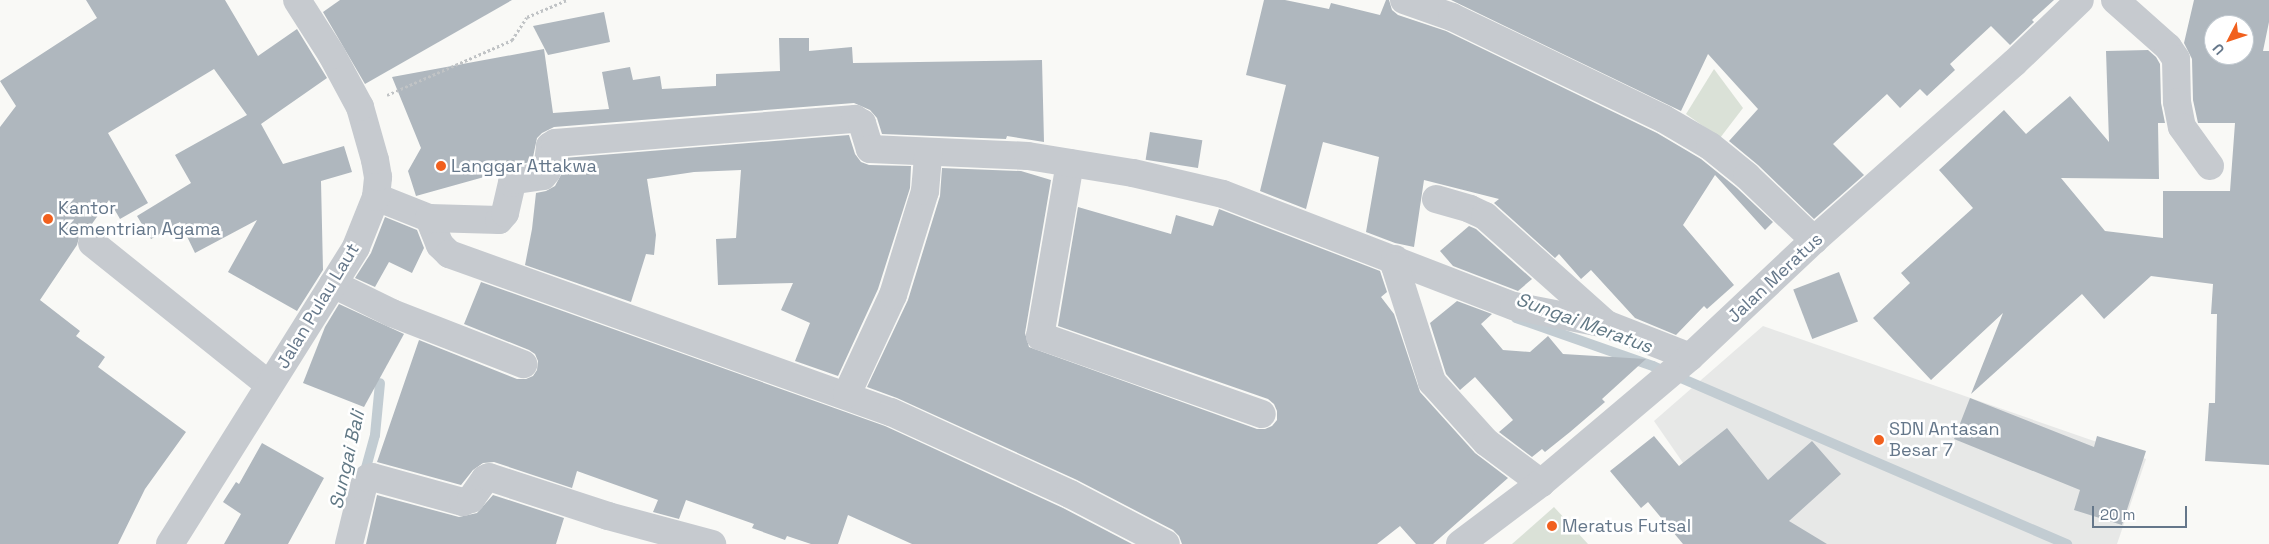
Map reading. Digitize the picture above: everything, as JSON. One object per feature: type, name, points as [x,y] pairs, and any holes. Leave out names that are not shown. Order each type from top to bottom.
[{"type":"street","name":"Jalan Pulau Laut","points":[[170,544],[356,247],[376,197],[378,177],[376,160],[360,107],[332,55],[297,0]]},
{"type":"street","points":[[1404,0],[1452,17],[1664,119],[1710,146],[1747,176],[1814,240]]},
{"type":"street","name":"Jalan Meratus","points":[[1460,544],[1541,483],[1650,392],[1814,240],[2014,63],[2080,0]]},
{"type":"street","points":[[2115,0],[2168,47],[2176,59],[2176,102],[2182,127],[2210,166]]},
{"type":"street","points":[[376,197],[429,218],[499,220],[505,213],[512,183],[516,180],[543,176],[547,171],[550,146],[555,143],[855,119],[862,123],[870,149],[1028,156],[1132,173],[1223,194],[1398,271],[1451,283],[1514,306],[1606,324],[1684,362]]},
{"type":"street","points":[[848,394],[894,295],[926,191],[928,153]]},
{"type":"street","points":[[1070,163],[1040,336],[1262,414]]},
{"type":"street","points":[[1436,199],[1470,209],[1485,216],[1606,324]]},
{"type":"street","points":[[429,218],[440,245],[449,254],[848,394],[1070,494],[1166,544]]},
{"type":"street","points":[[92,243],[269,385]]},
{"type":"street","points":[[1398,271],[1428,373],[1438,390],[1486,442],[1541,483]]},
{"type":"street","points":[[333,284],[392,313],[522,364]]},
{"type":"street","points":[[349,544],[363,487],[368,478],[372,477],[463,502],[471,499],[484,479],[490,477],[608,516],[712,544]]},
{"type":"path","points":[[360,107],[512,40],[527,17],[567,0]]},
{"type":"shaded area","points":[[1714,69],[1743,108],[1720,138],[1686,114]]},
{"type":"shaded area","name":"SDN Antasan Besar 7","points":[[1763,326],[2146,459],[2117,544],[1744,544],[1690,473],[1654,421]]},
{"type":"shaded area","name":"Meratus Futsal","points":[[1554,507],[1588,544],[1512,544]]},
{"type":"building","points":[[86,0],[225,0],[258,56],[297,29],[327,78],[261,124],[283,164],[344,146],[352,172],[321,181],[323,270],[297,311],[228,272],[257,220],[195,253],[180,222],[151,239],[137,216],[191,183],[175,155],[247,115],[214,69],[108,133],[148,203],[120,219],[109,200],[89,228],[80,234],[77,245],[40,300],[80,331],[76,336],[105,357],[98,367],[186,432],[145,489],[118,544],[0,544],[0,127],[16,106],[0,81],[97,18]]},
{"type":"building","points":[[340,0],[512,0],[365,84],[323,12]]},
{"type":"building","points":[[1264,0],[1285,0],[1329,9],[1331,3],[1380,15],[1386,0],[1389,0],[1392,10],[1398,15],[1446,31],[1657,133],[1701,159],[1737,188],[1773,222],[1765,230],[1715,175],[1683,225],[1734,285],[1707,309],[1704,306],[1676,335],[1635,318],[1591,270],[1581,279],[1559,254],[1555,258],[1494,203],[1499,199],[1424,180],[1414,247],[1395,243],[1366,232],[1379,157],[1323,142],[1306,209],[1260,191],[1286,85],[1246,75]]},
{"type":"building","points":[[1451,0],[2054,0],[2032,20],[2034,22],[2010,45],[1991,26],[1950,64],[1955,70],[1927,96],[1920,89],[1900,108],[1887,94],[1833,144],[1864,175],[1814,219],[1758,165],[1729,141],[1758,109],[1708,54],[1681,111]]},
{"type":"building","points":[[2194,0],[2269,0],[2269,22],[2263,51],[2269,51],[2269,465],[2205,461],[2209,403],[2215,403],[2217,314],[2211,314],[2213,284],[2151,276],[2104,319],[2082,294],[1971,394],[2003,313],[1931,380],[1873,318],[1910,283],[1901,273],[1973,208],[1939,170],[2004,110],[2026,134],[2070,96],[2109,142],[2106,51],[2148,50],[2156,57],[2160,64],[2161,103],[2165,123],[2158,123],[2159,179],[2061,178],[2105,231],[2163,238],[2163,191],[2230,191],[2235,123],[2198,123],[2193,100],[2192,59],[2184,43]]},
{"type":"building","points":[[604,12],[610,42],[548,55],[533,26]]},
{"type":"building","points":[[779,38],[809,38],[809,51],[852,47],[853,63],[1042,60],[1044,142],[1007,136],[1006,139],[882,134],[877,118],[870,110],[854,103],[554,127],[537,138],[532,162],[513,165],[502,172],[416,196],[408,171],[421,148],[392,77],[544,49],[553,113],[609,109],[602,72],[630,67],[633,80],[660,76],[662,89],[716,86],[716,74],[780,71]]},
{"type":"building","points":[[1150,132],[1202,140],[1198,168],[1146,160]]},
{"type":"building","points":[[849,135],[855,154],[861,162],[869,165],[911,166],[910,188],[878,289],[838,376],[795,361],[810,323],[781,310],[793,283],[718,285],[716,239],[736,238],[741,170],[694,172],[647,179],[656,235],[654,255],[646,254],[631,302],[525,265],[536,193],[546,191],[555,186],[562,173],[564,158]]},
{"type":"building","points":[[942,168],[1021,171],[1051,180],[1025,333],[1029,347],[1257,429],[1265,429],[1272,426],[1277,420],[1277,411],[1274,404],[1268,399],[1058,326],[1078,207],[1171,234],[1176,215],[1213,226],[1219,209],[1380,271],[1387,292],[1381,297],[1394,314],[1420,392],[1475,453],[1508,478],[1433,544],[1416,544],[1400,526],[1377,544],[1182,544],[1179,536],[1173,530],[1077,480],[897,398],[867,387],[908,300],[940,196]]},
{"type":"building","points":[[385,217],[417,230],[424,248],[412,273],[389,262],[375,287],[355,278],[371,253]]},
{"type":"building","points":[[1469,226],[1476,229],[1532,279],[1518,291],[1453,266],[1440,251]]},
{"type":"building","points":[[1839,272],[1858,321],[1812,339],[1793,290]]},
{"type":"building","points":[[481,282],[885,426],[1063,508],[1132,544],[912,544],[848,515],[838,544],[811,544],[787,536],[785,540],[752,528],[754,524],[686,500],[679,519],[653,512],[658,500],[577,471],[572,488],[494,462],[483,463],[473,470],[461,485],[377,462],[419,340],[517,379],[526,379],[533,376],[537,370],[538,361],[535,354],[529,350],[464,324]]},
{"type":"building","points":[[1457,301],[1492,314],[1481,324],[1503,350],[1530,352],[1548,336],[1563,354],[1646,359],[1602,399],[1605,402],[1545,452],[1542,449],[1532,457],[1499,432],[1513,420],[1475,377],[1460,390],[1446,374],[1430,323]]},
{"type":"building","points":[[339,304],[404,334],[364,407],[303,383],[325,327]]},
{"type":"building","points":[[1970,398],[2094,447],[2097,436],[2146,451],[2122,525],[2074,510],[2080,490],[1954,439]]},
{"type":"building","points":[[1727,428],[1768,480],[1812,441],[1841,474],[1789,521],[1827,544],[1683,544],[1648,502],[1641,508],[1610,471],[1654,436],[1679,466]]},
{"type":"building","points":[[262,443],[324,478],[288,544],[224,544],[241,514],[223,502],[236,482],[239,484]]},
{"type":"building","points":[[377,495],[459,517],[477,513],[493,495],[564,518],[556,544],[366,544]]},
{"type":"waterway","name":"Sungai Meratus","points":[[1516,318],[1653,366],[2067,544]]},
{"type":"waterway","name":"Sungai Bali","points":[[364,475],[375,435],[380,383]]},
{"type":"place","name":"Langgar Attakwa","points":[[441,166]]},
{"type":"place","name":"Kantor Kementrian Agama","points":[[48,219]]},
{"type":"place","name":"SDN Antasan Besar 7","points":[[1879,440]]},
{"type":"place","name":"Meratus Futsal","points":[[1552,526]]}]
